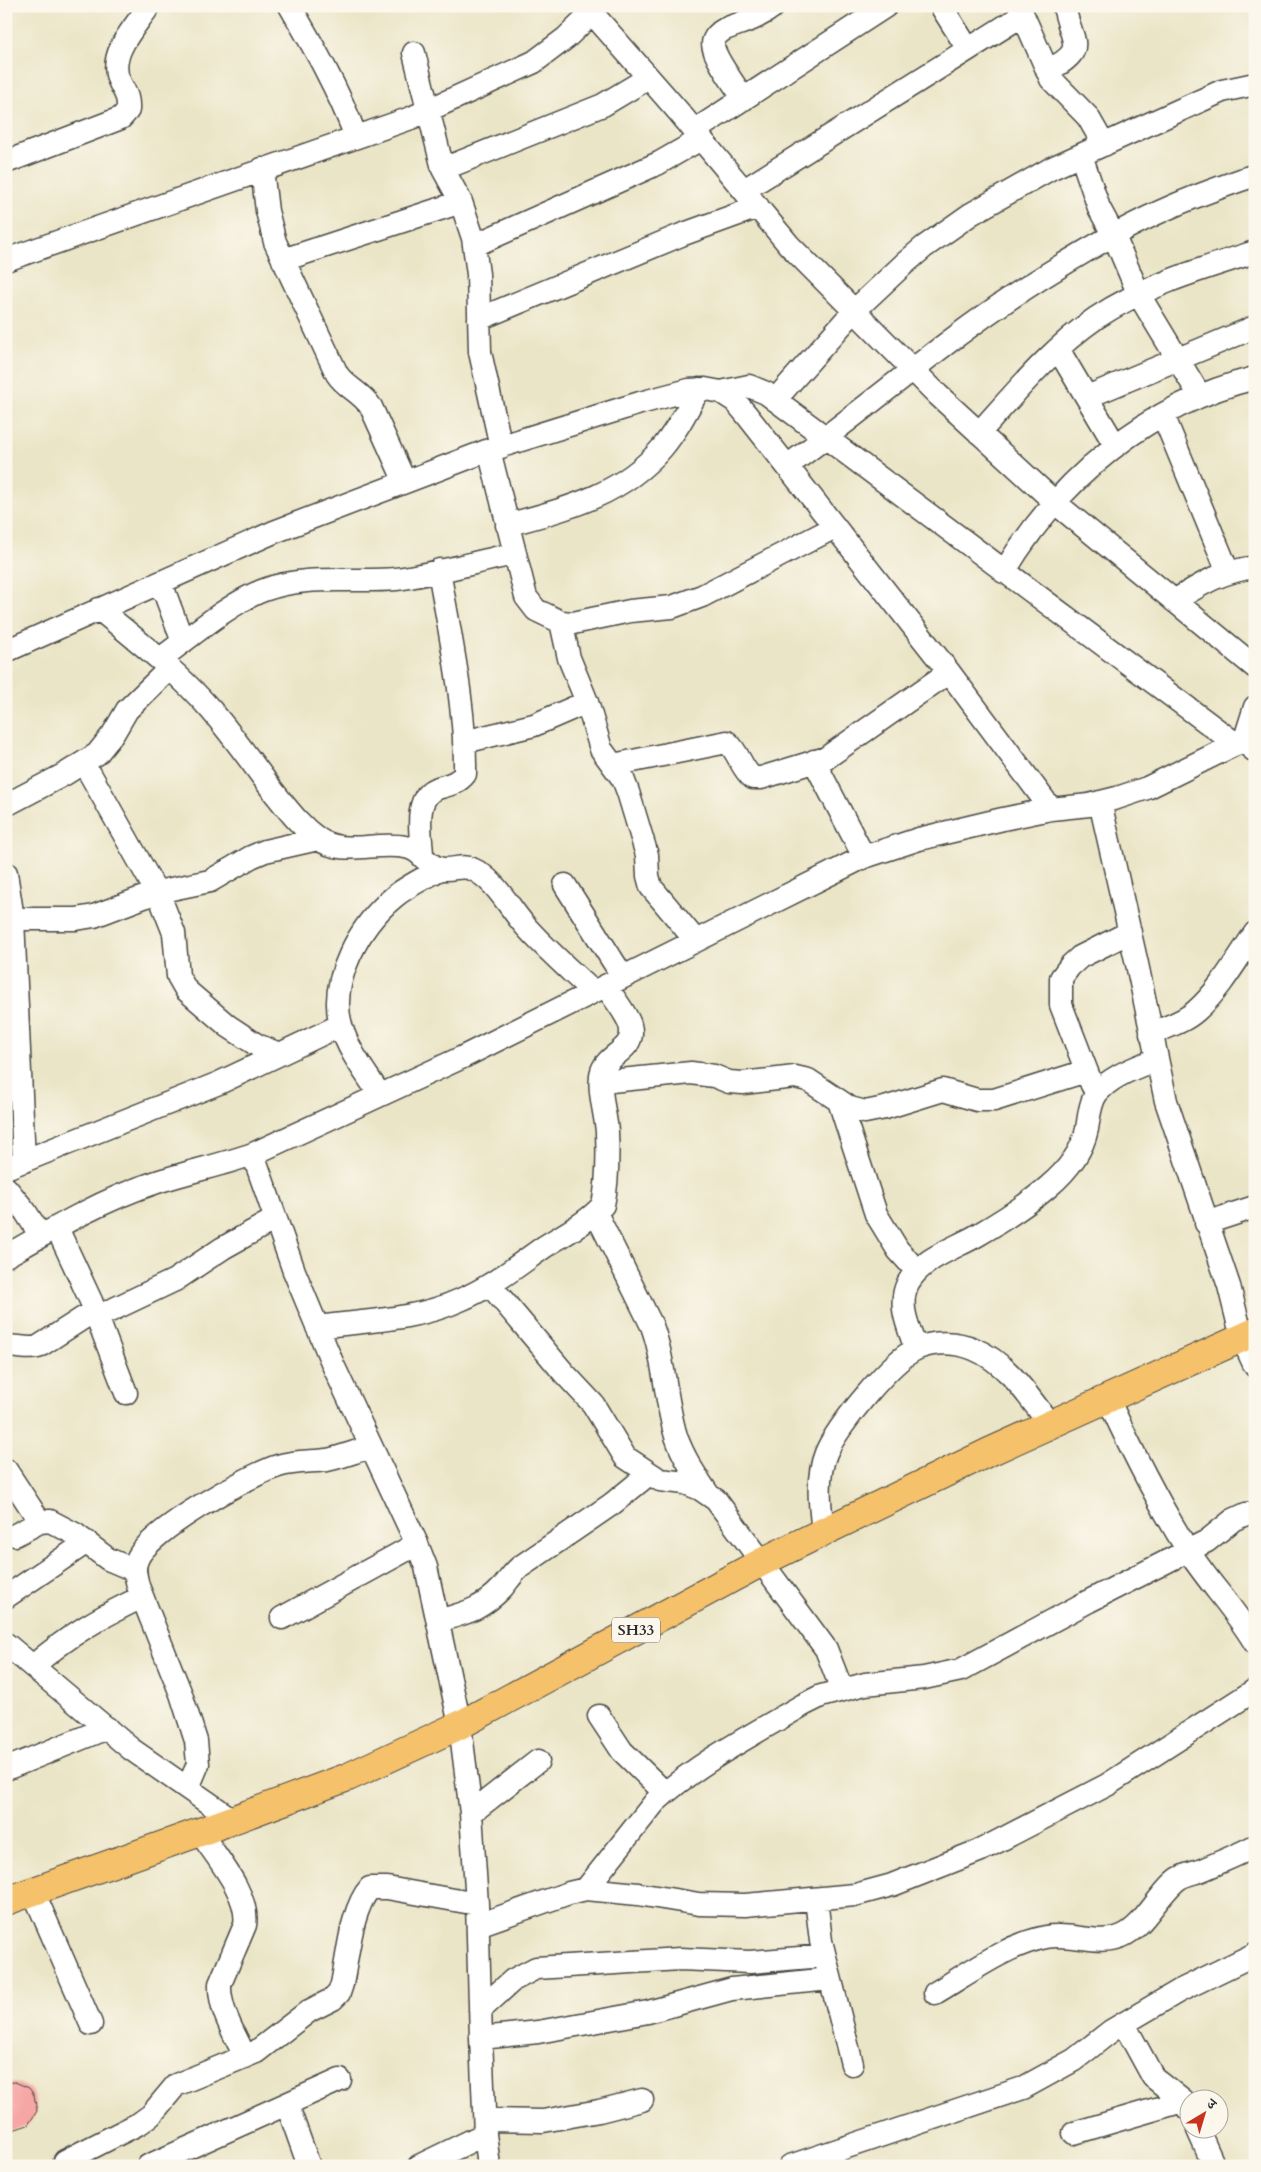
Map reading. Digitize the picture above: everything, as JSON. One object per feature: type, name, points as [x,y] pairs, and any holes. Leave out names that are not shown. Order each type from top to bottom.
[{"type":"main road","name":"SH33","points":[[6,1901],[348,1777],[460,1725],[760,1563],[823,1532],[987,1453],[1051,1426],[1248,1335]]},
{"type":"street","points":[[6,162],[108,123],[125,114],[128,110],[129,98],[118,78],[116,56],[149,6]]},
{"type":"street","points":[[290,6],[324,63],[342,100],[356,136]]},
{"type":"street","points":[[744,99],[717,56],[712,45],[714,38],[722,30],[757,18],[774,6]]},
{"type":"street","points":[[475,245],[659,163],[744,99],[886,6]]},
{"type":"street","points":[[941,6],[968,49]]},
{"type":"street","points":[[1047,71],[1067,60],[1074,50],[1072,28],[1064,6]]},
{"type":"street","points":[[6,260],[411,118],[534,62],[566,38],[589,10],[698,135],[789,245],[913,370],[1054,502],[1255,667]]},
{"type":"street","points":[[479,319],[681,235],[751,198],[1021,11],[1051,79],[1088,117],[1104,145]]},
{"type":"street","points":[[414,53],[443,169],[461,202],[475,245],[483,370],[507,525],[526,597],[530,605],[536,610],[562,622],[573,623],[630,611],[660,609],[687,603],[834,527]]},
{"type":"street","points":[[443,169],[603,105],[648,78]]},
{"type":"street","points":[[775,400],[854,311],[924,247],[971,214],[1025,182],[1081,155],[1222,91],[1255,84]]},
{"type":"street","points":[[1081,155],[1099,208],[1114,236],[1139,295],[1200,396]]},
{"type":"street","points":[[262,169],[270,228],[284,260],[337,374],[341,380],[364,396],[371,407],[405,482]]},
{"type":"street","points":[[787,466],[1016,294],[1114,236],[1171,207],[1255,175]]},
{"type":"street","points":[[284,260],[461,202]]},
{"type":"street","points":[[979,433],[1030,376],[1095,319],[1161,284],[1255,252]]},
{"type":"street","points":[[1087,397],[1255,327]]},
{"type":"street","points":[[1058,350],[1115,445]]},
{"type":"street","points":[[1004,572],[1023,540],[1054,502],[1078,477],[1115,445],[1163,415],[1200,396],[1230,384],[1255,378]]},
{"type":"street","points":[[6,651],[274,532],[495,448],[640,403],[689,390],[749,386],[766,393],[1004,572],[1245,746]]},
{"type":"street","points":[[710,390],[735,400],[949,672],[1051,809]]},
{"type":"street","points":[[507,525],[577,506],[624,481],[662,448],[710,390]]},
{"type":"street","points":[[1163,415],[1228,572]]},
{"type":"street","points":[[6,805],[84,763],[104,746],[127,710],[183,642],[242,601],[265,589],[331,580],[396,578],[514,554]]},
{"type":"street","points":[[1174,600],[1211,578],[1228,572],[1255,567]]},
{"type":"street","points":[[422,854],[420,821],[425,795],[432,790],[460,780],[465,774],[464,742],[453,648],[439,570]]},
{"type":"street","points":[[161,582],[183,642]]},
{"type":"street","points":[[99,609],[165,664],[210,709],[295,818],[318,839],[330,845],[343,848],[403,846],[422,854],[431,865],[440,869]]},
{"type":"street","points":[[562,622],[569,658],[587,702],[601,749],[623,779],[644,843],[651,887],[696,941]]},
{"type":"street","points":[[613,765],[727,742],[733,747],[746,772],[753,778],[761,778],[826,758],[949,672]]},
{"type":"street","points":[[464,742],[534,725],[587,702]]},
{"type":"street","points":[[1245,746],[1255,707]]},
{"type":"street","points":[[6,1256],[97,1207],[153,1183],[219,1166],[253,1154],[463,1057],[864,857],[967,827],[1051,809],[1100,802],[1147,788],[1245,746]]},
{"type":"street","points":[[814,761],[864,857]]},
{"type":"street","points":[[84,763],[157,892],[174,933],[178,976],[186,990],[228,1026],[257,1045],[278,1054]]},
{"type":"street","points":[[1100,802],[1166,1101],[1228,1286],[1248,1335],[1255,1366]]},
{"type":"street","points":[[14,919],[85,917],[111,911],[157,892],[210,880],[265,851],[318,839]]},
{"type":"street","points":[[380,1095],[357,1060],[341,1024],[338,995],[346,963],[356,945],[384,906],[396,896],[440,869],[469,867],[478,871],[489,881],[528,930],[607,985]]},
{"type":"street","points":[[6,873],[14,919],[15,1164],[219,1083],[341,1024]]},
{"type":"street","points":[[317,1327],[437,1309],[460,1301],[490,1284],[596,1213],[603,1205],[607,1177],[607,1131],[601,1082],[602,1071],[608,1062],[627,1046],[630,1037],[630,1024],[607,985],[565,885]]},
{"type":"street","points":[[1096,1094],[1061,1005],[1062,978],[1070,966],[1080,957],[1130,932]]},
{"type":"street","points":[[1151,1034],[1196,1011],[1223,979],[1255,933]]},
{"type":"street","points":[[916,1349],[904,1315],[903,1298],[908,1284],[916,1271],[928,1262],[1008,1216],[1048,1187],[1075,1160],[1081,1148],[1096,1094],[1117,1076],[1156,1059]]},
{"type":"street","points":[[601,1082],[691,1073],[714,1076],[736,1083],[795,1077],[808,1080],[850,1108],[865,1112],[943,1090],[953,1091],[962,1096],[978,1100],[994,1100],[1086,1071]]},
{"type":"street","points":[[839,1102],[876,1214],[898,1250],[916,1271]]},
{"type":"street","points":[[253,1154],[275,1219],[317,1327],[426,1567],[460,1725],[471,1813],[485,2127],[489,2166]]},
{"type":"street","points":[[6,1188],[49,1232],[96,1314],[126,1393]]},
{"type":"street","points":[[1206,1223],[1255,1207]]},
{"type":"street","points":[[596,1213],[652,1326],[658,1342],[665,1388],[677,1438],[686,1458],[708,1494],[729,1516],[760,1563],[826,1649],[842,1690]]},
{"type":"street","points":[[6,1347],[14,1346],[32,1349],[38,1347],[96,1314],[175,1280],[223,1248],[275,1219]]},
{"type":"street","points":[[490,1284],[564,1373],[593,1404],[626,1457],[660,1480],[685,1483],[708,1494]]},
{"type":"street","points":[[823,1532],[819,1497],[820,1477],[826,1453],[852,1412],[894,1366],[916,1349],[933,1344],[952,1344],[973,1349],[996,1362],[1018,1383],[1051,1426]]},
{"type":"street","points":[[1108,1400],[1136,1458],[1188,1551],[1240,1619],[1255,1643]]},
{"type":"street","points":[[188,1788],[198,1764],[196,1741],[181,1694],[142,1597],[134,1570],[137,1558],[150,1543],[177,1521],[240,1482],[280,1465],[326,1460],[371,1447]]},
{"type":"street","points":[[6,1470],[40,1522]]},
{"type":"street","points":[[438,1621],[472,1612],[488,1601],[504,1587],[510,1576],[520,1567],[612,1504],[649,1474]]},
{"type":"street","points":[[586,1889],[655,1802],[665,1793],[688,1774],[803,1705],[822,1696],[842,1690],[900,1679],[924,1678],[961,1670],[1089,1601],[1207,1541],[1233,1520],[1246,1514],[1255,1513]]},
{"type":"street","points":[[15,1535],[40,1522],[50,1521],[88,1542],[108,1559],[134,1570]]},
{"type":"street","points":[[6,1597],[88,1542]]},
{"type":"street","points":[[282,1618],[417,1544]]},
{"type":"street","points":[[33,1666],[60,1642],[82,1628],[142,1597]]},
{"type":"street","points":[[6,1644],[131,1748],[233,1820]]},
{"type":"street","points":[[65,2161],[140,2123],[151,2115],[176,2085],[256,2052],[309,2011],[333,1999],[339,1993],[357,1912],[363,1896],[370,1888],[387,1888],[477,1915],[586,1889],[638,1894],[699,1904],[744,1904],[855,1895],[892,1885],[980,1850],[1107,1786],[1255,1690]]},
{"type":"street","points":[[599,1716],[636,1767],[665,1793]]},
{"type":"street","points":[[6,1769],[107,1728]]},
{"type":"street","points":[[471,1813],[538,1761]]},
{"type":"street","points":[[200,1832],[231,1878],[244,1905],[245,1925],[220,1984],[219,1995],[223,2009],[245,2057]]},
{"type":"street","points":[[935,1993],[1022,1944],[1062,1934],[1105,1940],[1122,1936],[1150,1910],[1165,1890],[1180,1878],[1234,1857],[1255,1846]]},
{"type":"street","points":[[33,1891],[91,2024]]},
{"type":"street","points":[[816,1899],[824,1956],[852,2064]]},
{"type":"street","points":[[790,2166],[1022,2088],[1074,2060],[1124,2024],[1179,1991],[1255,1954]]},
{"type":"street","points":[[480,2010],[513,1980],[536,1968],[680,1959],[750,1962],[824,1956]]},
{"type":"street","points":[[481,2038],[538,2032],[648,2012],[732,1989],[830,1979]]},
{"type":"street","points":[[1124,2024],[1153,2078],[1178,2098]]},
{"type":"street","points":[[148,2166],[340,2080]]},
{"type":"street","points":[[419,2166],[485,2127],[543,2121],[599,2111],[642,2100]]},
{"type":"street","points":[[287,2104],[309,2166]]},
{"type":"street","points":[[1074,2133],[1178,2107]]},
{"type":"street","points":[[1202,2140],[1214,2166]]},
{"type":"building","points":[[15,2082],[29,2088],[34,2095],[37,2111],[28,2125],[13,2130],[6,2129],[6,2083]]}]
